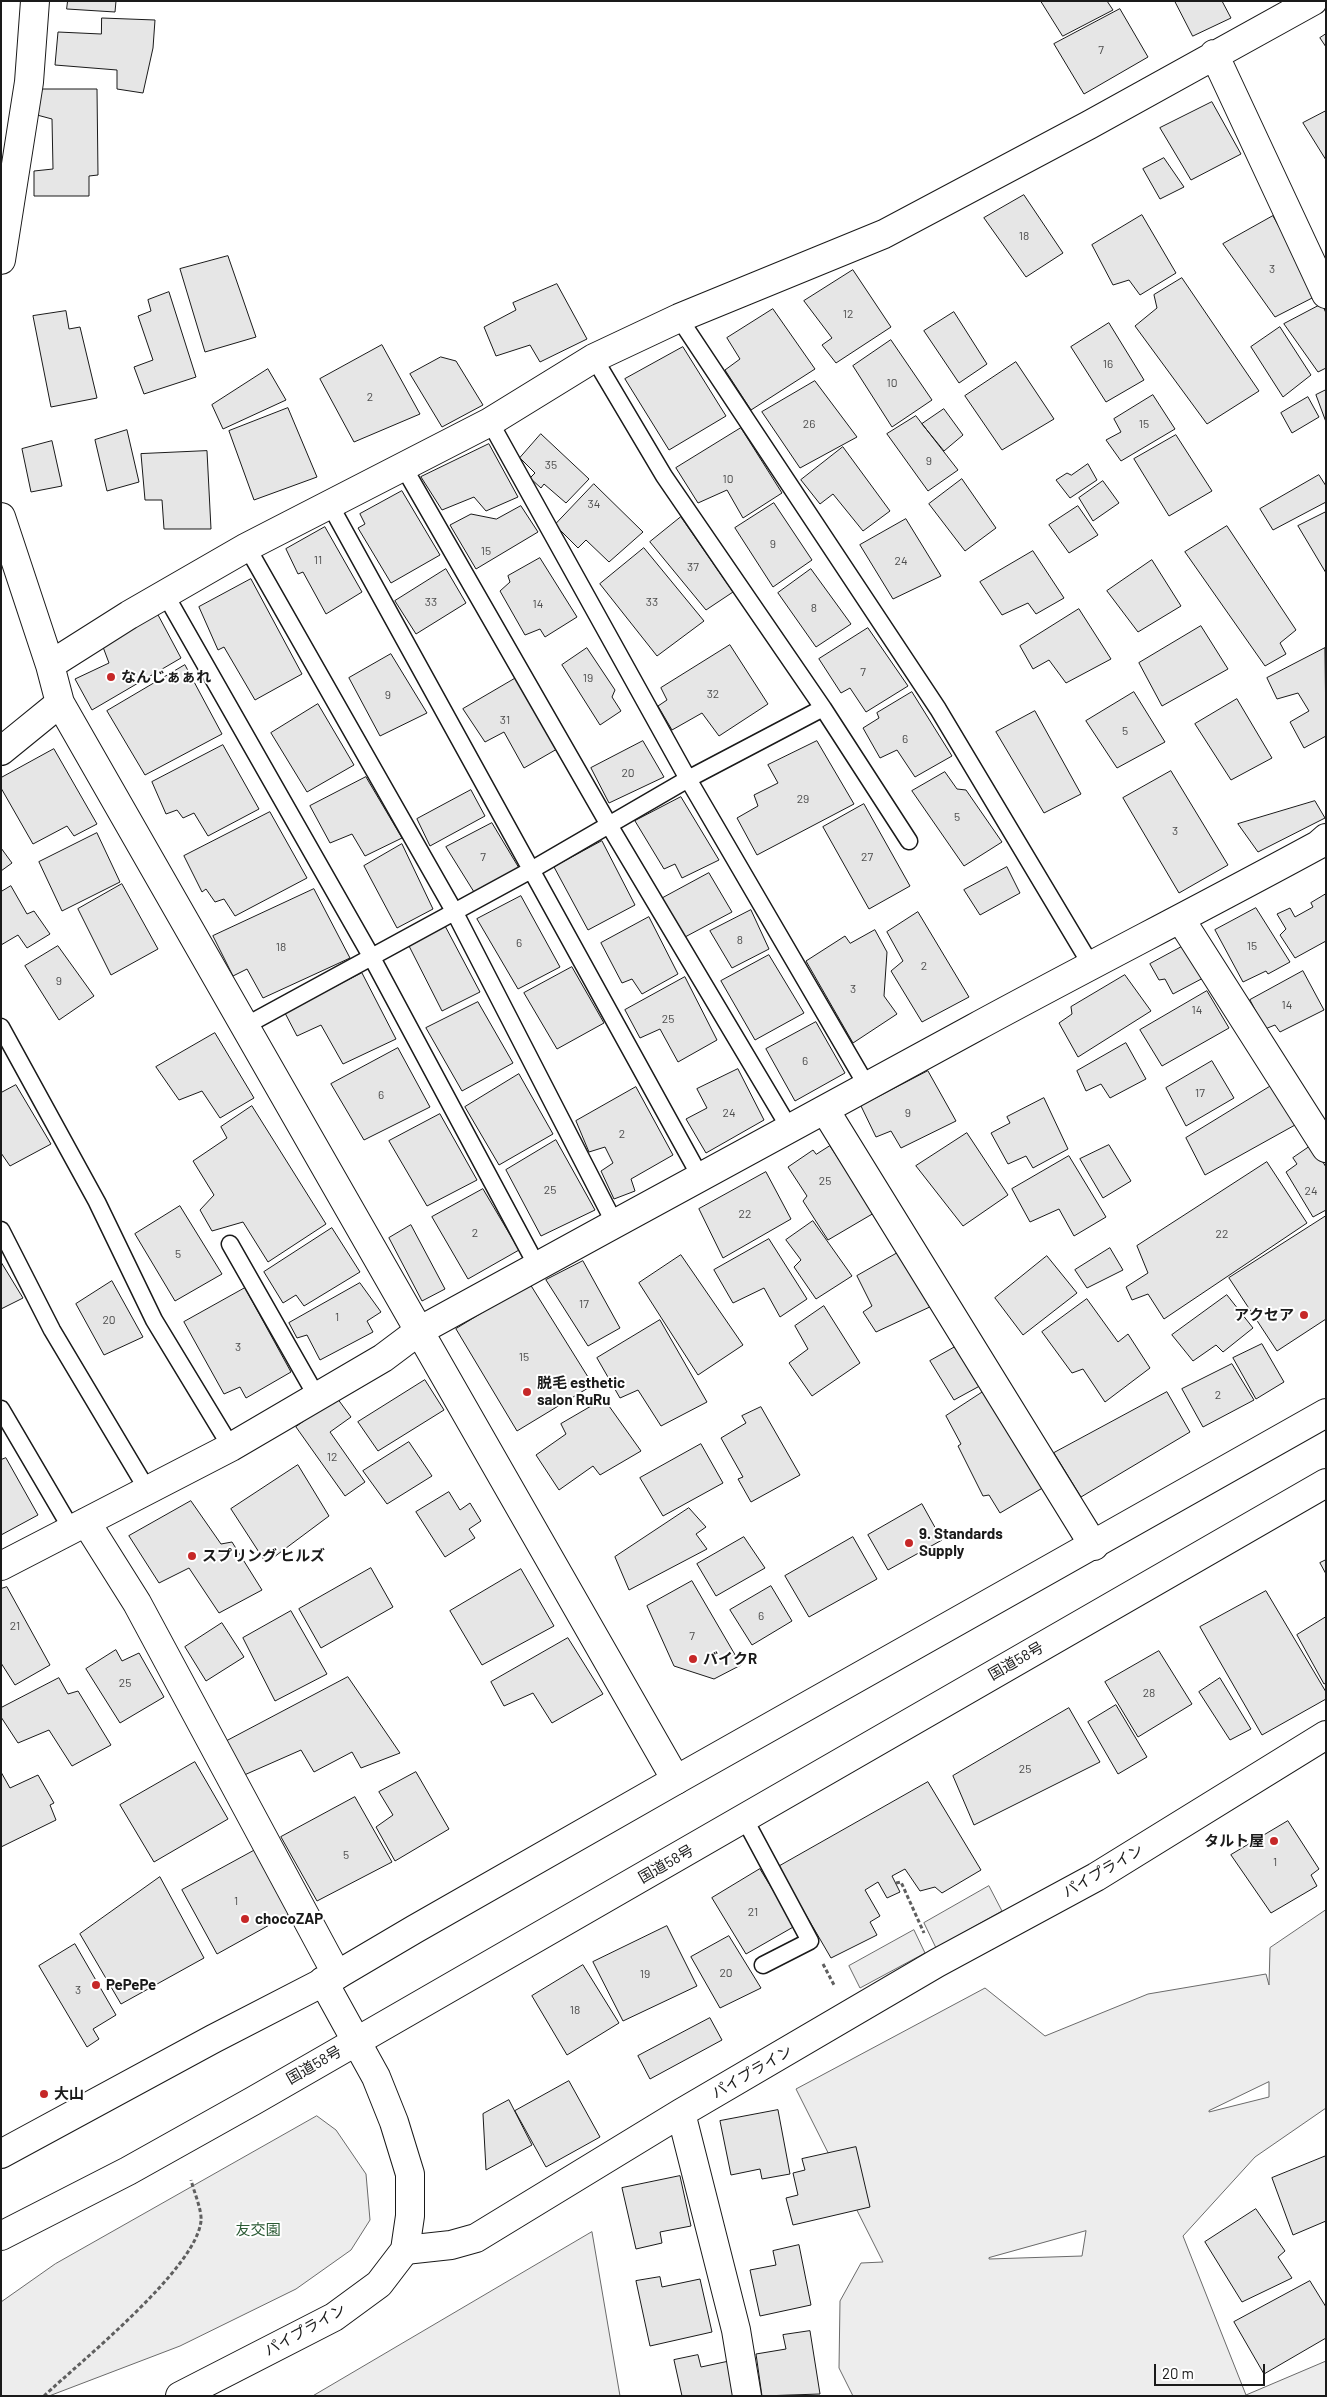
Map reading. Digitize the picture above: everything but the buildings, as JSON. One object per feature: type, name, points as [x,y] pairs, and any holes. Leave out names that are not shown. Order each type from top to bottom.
[{"type":"main road","points":[[1,260],[28,82],[35,1]]},
{"type":"main road","points":[[50,665],[165,594],[247,547],[490,422],[594,358],[679,318],[884,234],[1089,125],[1214,54],[1313,1]]},
{"type":"main road","points":[[1214,54],[1326,294]]},
{"type":"main road","points":[[1,516],[50,665],[60,703],[676,1780]]},
{"type":"main road","points":[[1,751],[60,703]]},
{"type":"main road","points":[[1,1566],[231,1447],[383,1358],[419,1331],[867,1086],[1092,965],[1181,920],[1318,845],[1326,838]]},
{"type":"main road","points":[[1181,920],[1326,1148]]},
{"type":"main road","points":[[825,1110],[1094,1546]]},
{"type":"main road","points":[[1,2154],[330,1978],[415,1928],[1094,1546],[1326,1413]]},
{"type":"main road","name":"国道58号","points":[[1,2236],[128,2171],[1326,1483]]},
{"type":"main road","points":[[79,1526],[137,1603],[330,1978],[356,2041],[376,2077],[394,2122],[410,2174],[410,2216],[405,2250]]},
{"type":"main road","name":"パイプライン","points":[[180,2396],[334,2317],[379,2284],[405,2250],[451,2245],[476,2238],[681,2113],[937,1963],[1096,1877],[1326,1735]]},
{"type":"main road","points":[[681,2113],[736,2330],[748,2396]]},
{"type":"lane","points":[[679,318],[938,709],[1092,965]]},
{"type":"lane","points":[[594,358],[664,476],[823,708],[909,841]]},
{"type":"lane","points":[[490,422],[688,779],[867,1086]]},
{"type":"lane","points":[[403,466],[609,825],[790,1129]]},
{"type":"lane","points":[[329,504],[533,869],[701,1178]]},
{"type":"lane","points":[[247,547],[454,911],[615,1224]]},
{"type":"lane","points":[[165,594],[371,956],[537,1266]]},
{"type":"lane","points":[[245,1026],[533,869],[688,779],[823,708]]},
{"type":"lane","points":[[1,1027],[97,1202],[154,1320],[231,1447]]},
{"type":"lane","points":[[1,1230],[52,1330],[148,1491]]},
{"type":"lane","points":[[230,1244],[317,1397]]},
{"type":"lane","points":[[1,1409],[79,1526]]},
{"type":"lane","points":[[744,1818],[810,1941],[763,1965]]},
{"type":"path","points":[[896,1883],[901,1882],[937,1963]]},
{"type":"path","points":[[821,1960],[838,1992]]},
{"type":"path","points":[[44,2396],[156,2293],[190,2251],[201,2221],[192,2180]]},
{"type":"shaded area","points":[[989,1886],[1002,1911],[936,1948],[924,1923]]},
{"type":"shaded area","points":[[1326,1910],[1326,2108],[1255,2157],[1183,2236],[1246,2395],[1326,2361],[1326,2396],[853,2396],[839,2368],[840,2301],[861,2263],[883,2262],[796,2089],[985,1988],[1045,2036],[1148,1994],[1266,1974],[1269,1985],[1270,1948]],"holes":[[[1269,2082],[1269,2097],[1209,2112],[1209,2111]],[[1086,2231],[1082,2256],[989,2259],[989,2258]]]},
{"type":"shaded area","points":[[914,1930],[925,1953],[860,1988],[849,1966]]},
{"type":"shaded area","name":"友交園","points":[[317,2116],[336,2130],[366,2174],[370,2220],[351,2250],[296,2289],[180,2346],[49,2396],[1,2396],[1,2302],[55,2264]]},
{"type":"shaded area","points":[[592,2232],[620,2396],[313,2396]]},
{"type":"place","name":"なんじぁぁれ","points":[[111,677]]},
{"type":"place","name":"アクセア","points":[[1304,1315]]},
{"type":"place","name":"脱毛 esthetic salon RuRu","points":[[527,1392]]},
{"type":"place","name":"9. Standards Supply","points":[[909,1543]]},
{"type":"place","name":"スプリング ヒルズ","points":[[192,1556]]},
{"type":"place","name":"バイクR","points":[[693,1659]]},
{"type":"place","name":"タルト屋","points":[[1274,1841]]},
{"type":"place","name":"chocoZAP","points":[[245,1919]]},
{"type":"place","name":"PePePe","points":[[96,1985]]},
{"type":"place","name":"大山","points":[[44,2094]]}]
